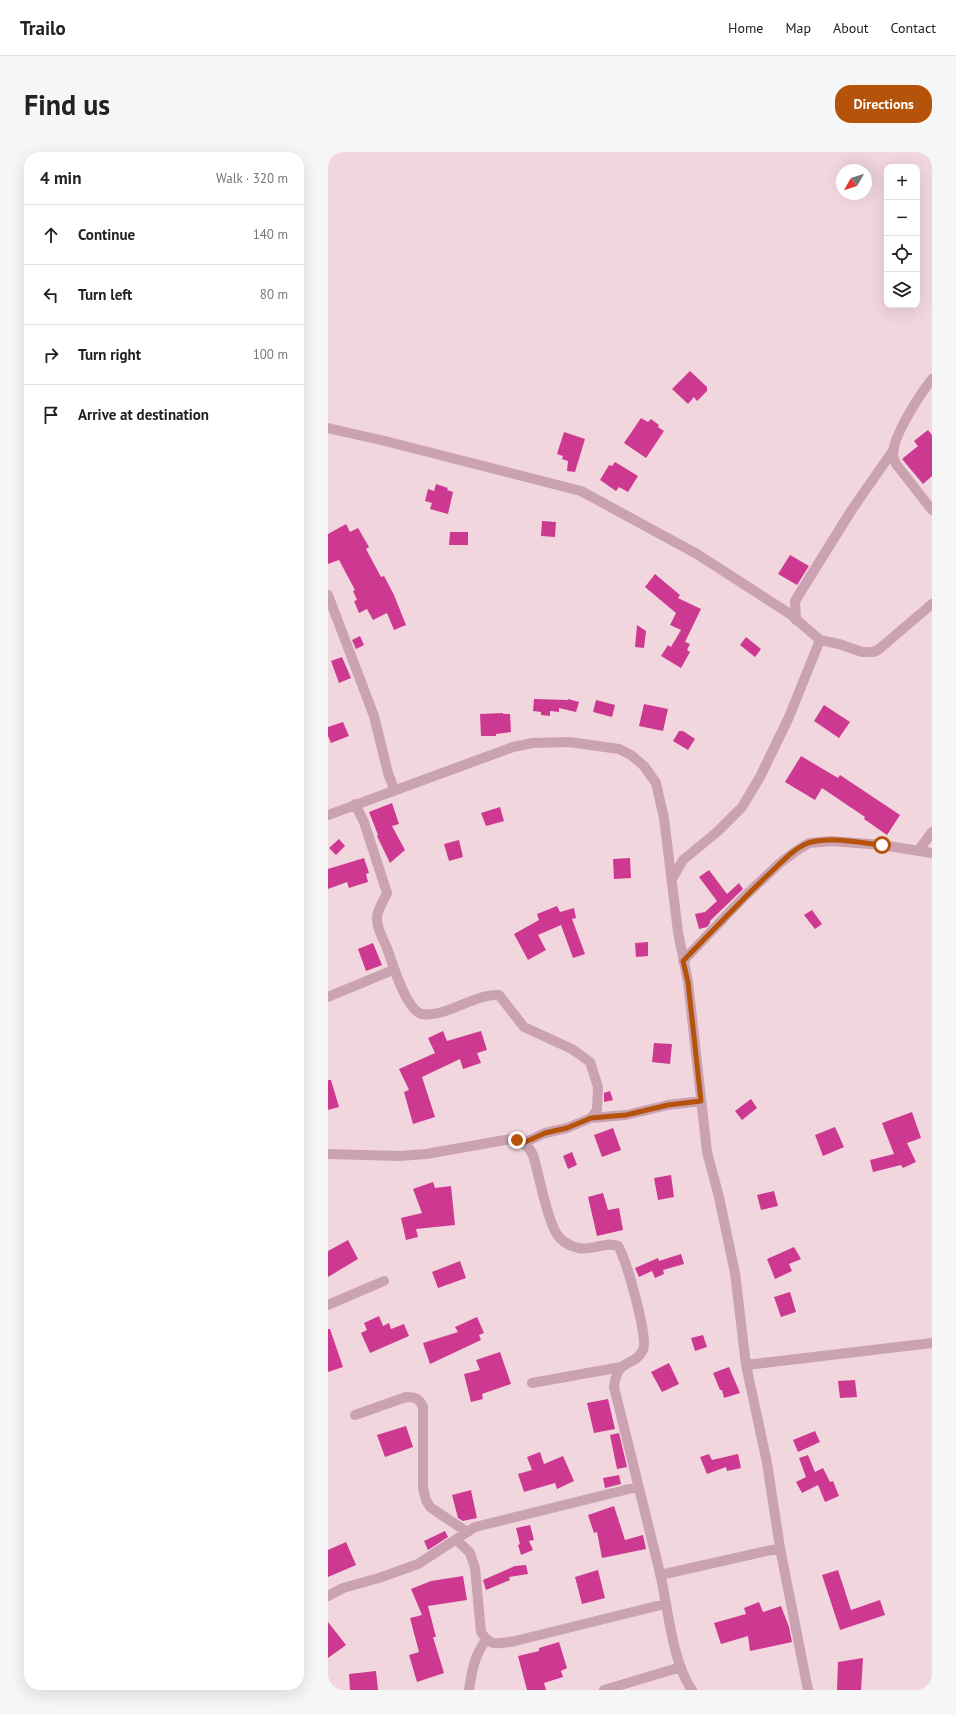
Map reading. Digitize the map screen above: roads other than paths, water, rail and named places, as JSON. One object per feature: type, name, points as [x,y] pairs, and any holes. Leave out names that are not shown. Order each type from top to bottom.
[{"type":"street","points":[[796,620],[795,601],[851,511],[894,449],[910,413],[932,379]]},
{"type":"street","points":[[328,428],[385,441],[581,492],[697,554],[790,614],[820,640],[839,644],[862,652],[873,652],[878,650],[932,604]]},
{"type":"street","points":[[894,449],[893,456],[896,464],[932,510]]},
{"type":"street","points":[[328,595],[374,716],[388,774],[394,789]]},
{"type":"street","points":[[672,879],[683,860],[717,832],[742,807],[760,777],[786,724],[820,640]]},
{"type":"street","points":[[328,815],[394,789],[512,747],[533,743],[569,742],[619,749],[631,755],[644,766],[656,783],[664,818],[683,961],[688,982],[707,1152],[719,1197],[735,1273],[746,1365],[767,1463],[780,1548],[808,1690]]},
{"type":"street","points":[[356,804],[364,822],[387,894],[376,918],[393,970],[409,1003],[417,1012],[421,1014],[432,1014],[473,1001],[499,995],[524,1027],[572,1049],[590,1062],[598,1087],[597,1110],[591,1118]]},
{"type":"street","points":[[918,851],[932,832]]},
{"type":"street","points":[[683,961],[743,898],[780,863],[803,846],[820,841],[831,841],[882,845],[932,853]]},
{"type":"street","points":[[328,997],[393,970]]},
{"type":"street","points":[[523,1143],[545,1133],[567,1128],[591,1118],[626,1115],[668,1105],[701,1101]]},
{"type":"street","points":[[328,1154],[400,1156],[426,1154],[511,1139],[523,1143],[534,1155],[550,1218],[556,1234],[569,1245],[580,1249],[611,1243],[618,1246],[622,1252],[644,1330],[645,1344],[643,1351],[636,1358],[621,1367],[532,1383]]},
{"type":"street","points":[[328,1305],[384,1281]]},
{"type":"street","points":[[746,1365],[932,1343]]},
{"type":"street","points":[[621,1367],[615,1376],[614,1387],[681,1667],[692,1690]]},
{"type":"street","points":[[354,1415],[406,1397],[413,1397],[420,1400],[423,1407],[423,1488],[426,1500],[430,1507],[467,1532]]},
{"type":"street","points":[[328,1596],[343,1588],[418,1564],[444,1549],[456,1539],[475,1527],[637,1487]]},
{"type":"street","points":[[456,1539],[470,1553],[475,1568],[481,1632],[486,1640],[494,1644],[515,1641],[665,1604]]},
{"type":"street","points":[[660,1575],[780,1548]]},
{"type":"street","points":[[469,1690],[474,1660],[478,1650],[486,1640]]},
{"type":"street","points":[[604,1690],[681,1667]]}]
